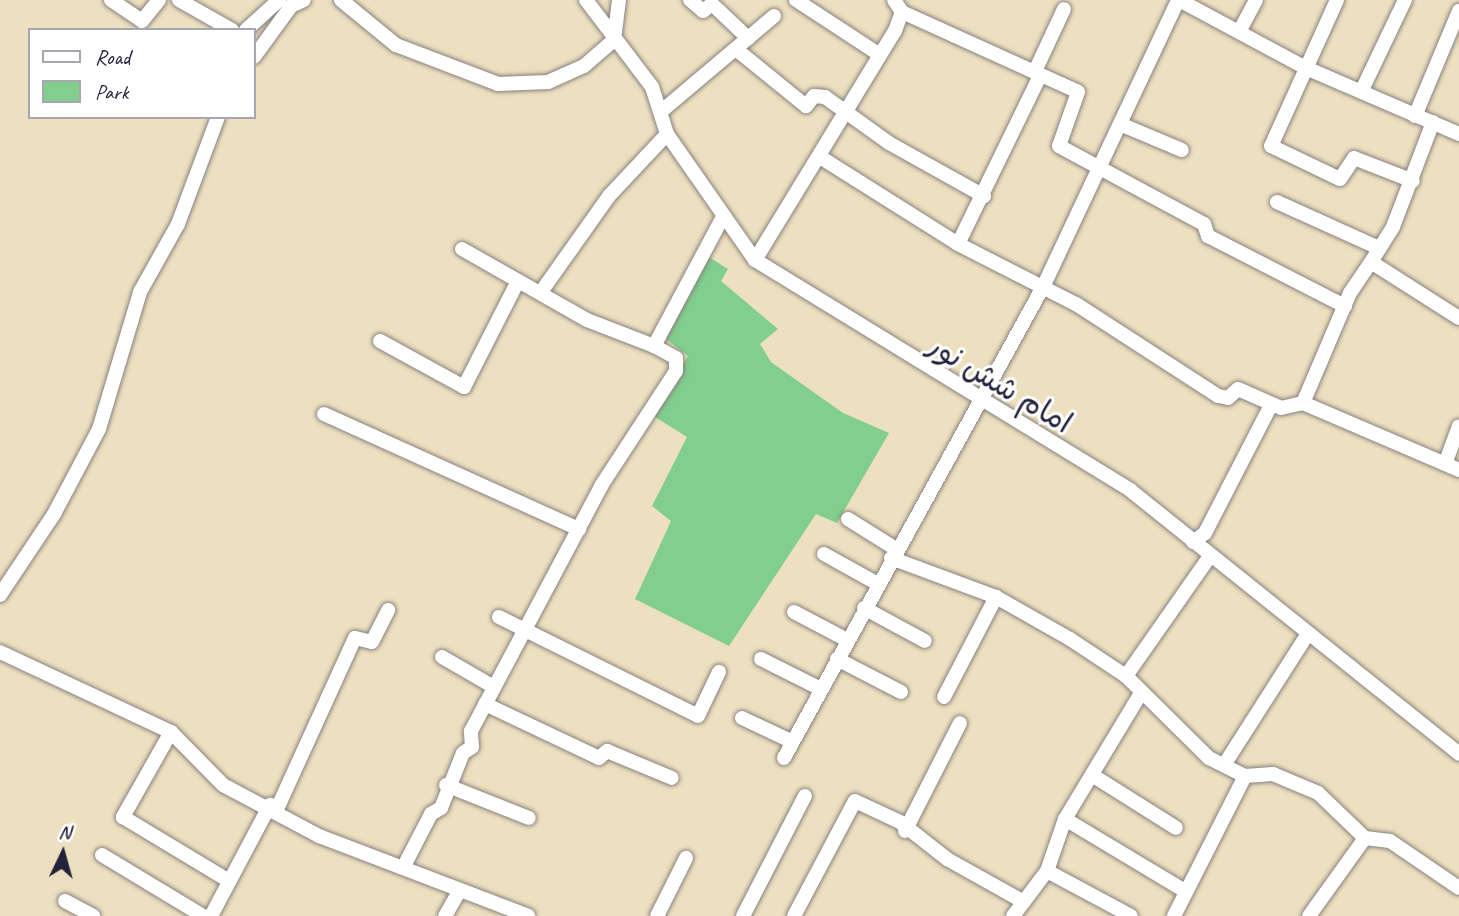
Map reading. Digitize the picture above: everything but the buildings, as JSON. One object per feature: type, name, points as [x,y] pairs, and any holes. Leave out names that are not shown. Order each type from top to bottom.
[{"type":"street","points":[[111,0],[142,21],[159,0]]},
{"type":"street","points":[[179,0],[228,28]]},
{"type":"street","points":[[248,28],[279,0]]},
{"type":"street","points":[[256,48],[304,0]]},
{"type":"street","points":[[341,0],[396,45],[498,84],[548,82],[584,66],[614,40],[619,0]]},
{"type":"street","name":"امام شش نور","points":[[586,0],[664,109],[667,134],[754,260],[980,404],[1130,491],[1306,637],[1459,754]]},
{"type":"street","points":[[690,0],[703,11],[712,4],[748,38]]},
{"type":"street","points":[[796,0],[880,55]]},
{"type":"street","points":[[784,758],[876,583],[980,404],[1044,285],[1179,0],[1306,68],[1459,134]]},
{"type":"street","points":[[1240,32],[1256,0]]},
{"type":"street","points":[[1337,0],[1274,149],[1340,179],[1354,158],[1413,181]]},
{"type":"street","points":[[1362,90],[1405,0]]},
{"type":"street","points":[[754,260],[820,157],[880,55],[898,6],[1036,69],[1079,92],[1059,146],[1204,224],[1208,236],[1345,306]]},
{"type":"street","points":[[1036,69],[1064,9]]},
{"type":"street","points":[[1415,116],[1459,11]]},
{"type":"street","points":[[664,109],[774,16]]},
{"type":"street","points":[[737,50],[806,106],[814,96],[825,97],[845,112],[984,196]]},
{"type":"street","points":[[958,244],[984,196],[1040,75],[1036,69]]},
{"type":"street","points":[[0,595],[54,514],[99,429],[140,292],[178,224],[217,119]]},
{"type":"street","points":[[820,157],[958,244],[1044,285],[1218,396],[1243,389],[1271,405],[1288,409],[1303,403],[1345,306],[1379,248],[1413,181],[1433,122]]},
{"type":"street","points":[[1121,124],[1182,150]]},
{"type":"street","points":[[541,292],[609,196],[667,134]]},
{"type":"street","points":[[1277,202],[1379,248]]},
{"type":"street","points":[[654,346],[723,216]]},
{"type":"street","points":[[404,866],[431,814],[441,808],[446,785],[472,747],[471,731],[528,631],[579,529],[676,371],[676,358],[654,346],[587,320],[462,249]]},
{"type":"street","points":[[1371,262],[1459,318]]},
{"type":"street","points":[[380,341],[464,387],[518,281]]},
{"type":"street","points":[[1303,403],[1452,467],[1459,426]]},
{"type":"street","points":[[1193,542],[1205,533],[1271,405]]},
{"type":"street","points":[[324,414],[579,529]]},
{"type":"street","points":[[848,519],[894,553],[996,597],[1126,676],[1141,693],[1224,765],[1245,776],[1273,774],[1318,793],[1365,838],[1390,841],[1459,888]]},
{"type":"street","points":[[824,554],[876,583]]},
{"type":"street","points":[[1126,676],[1210,555]]},
{"type":"street","points":[[944,697],[996,597]]},
{"type":"street","points":[[864,608],[925,640]]},
{"type":"street","points":[[211,916],[273,807],[355,638],[372,642],[388,610]]},
{"type":"street","points":[[794,612],[847,640]]},
{"type":"street","points":[[499,617],[698,716],[719,672]]},
{"type":"street","points":[[1224,765],[1306,637]]},
{"type":"street","points":[[0,652],[171,732],[223,785],[273,807],[319,836],[404,866],[528,916]]},
{"type":"street","points":[[442,657],[494,687]]},
{"type":"street","points":[[761,659],[821,690]]},
{"type":"street","points":[[837,659],[901,692]]},
{"type":"street","points":[[794,916],[855,801],[900,822],[905,831],[1021,911],[1047,871],[1065,819],[1141,693]]},
{"type":"street","points":[[485,704],[599,758],[607,751],[672,778]]},
{"type":"street","points":[[742,718],[793,742]]},
{"type":"street","points":[[905,831],[960,723]]},
{"type":"street","points":[[171,732],[123,817],[229,881]]},
{"type":"street","points":[[1092,775],[1176,828]]},
{"type":"street","points":[[1174,916],[1245,776]]},
{"type":"street","points":[[446,785],[529,818]]},
{"type":"street","points":[[743,916],[805,796]]},
{"type":"street","points":[[1065,819],[1185,891]]},
{"type":"street","points":[[1309,916],[1365,838]]},
{"type":"street","points":[[102,855],[203,916]]},
{"type":"street","points":[[657,916],[686,858]]},
{"type":"street","points":[[1047,871],[1132,916]]},
{"type":"street","points":[[445,916],[460,890]]},
{"type":"street","points":[[65,901],[93,916]]},
{"type":"green space","points":[[709,257],[728,269],[721,281],[778,329],[760,344],[771,362],[843,413],[889,433],[837,523],[816,514],[729,646],[635,599],[671,521],[652,506],[687,437],[655,417],[688,356],[666,339]]}]
